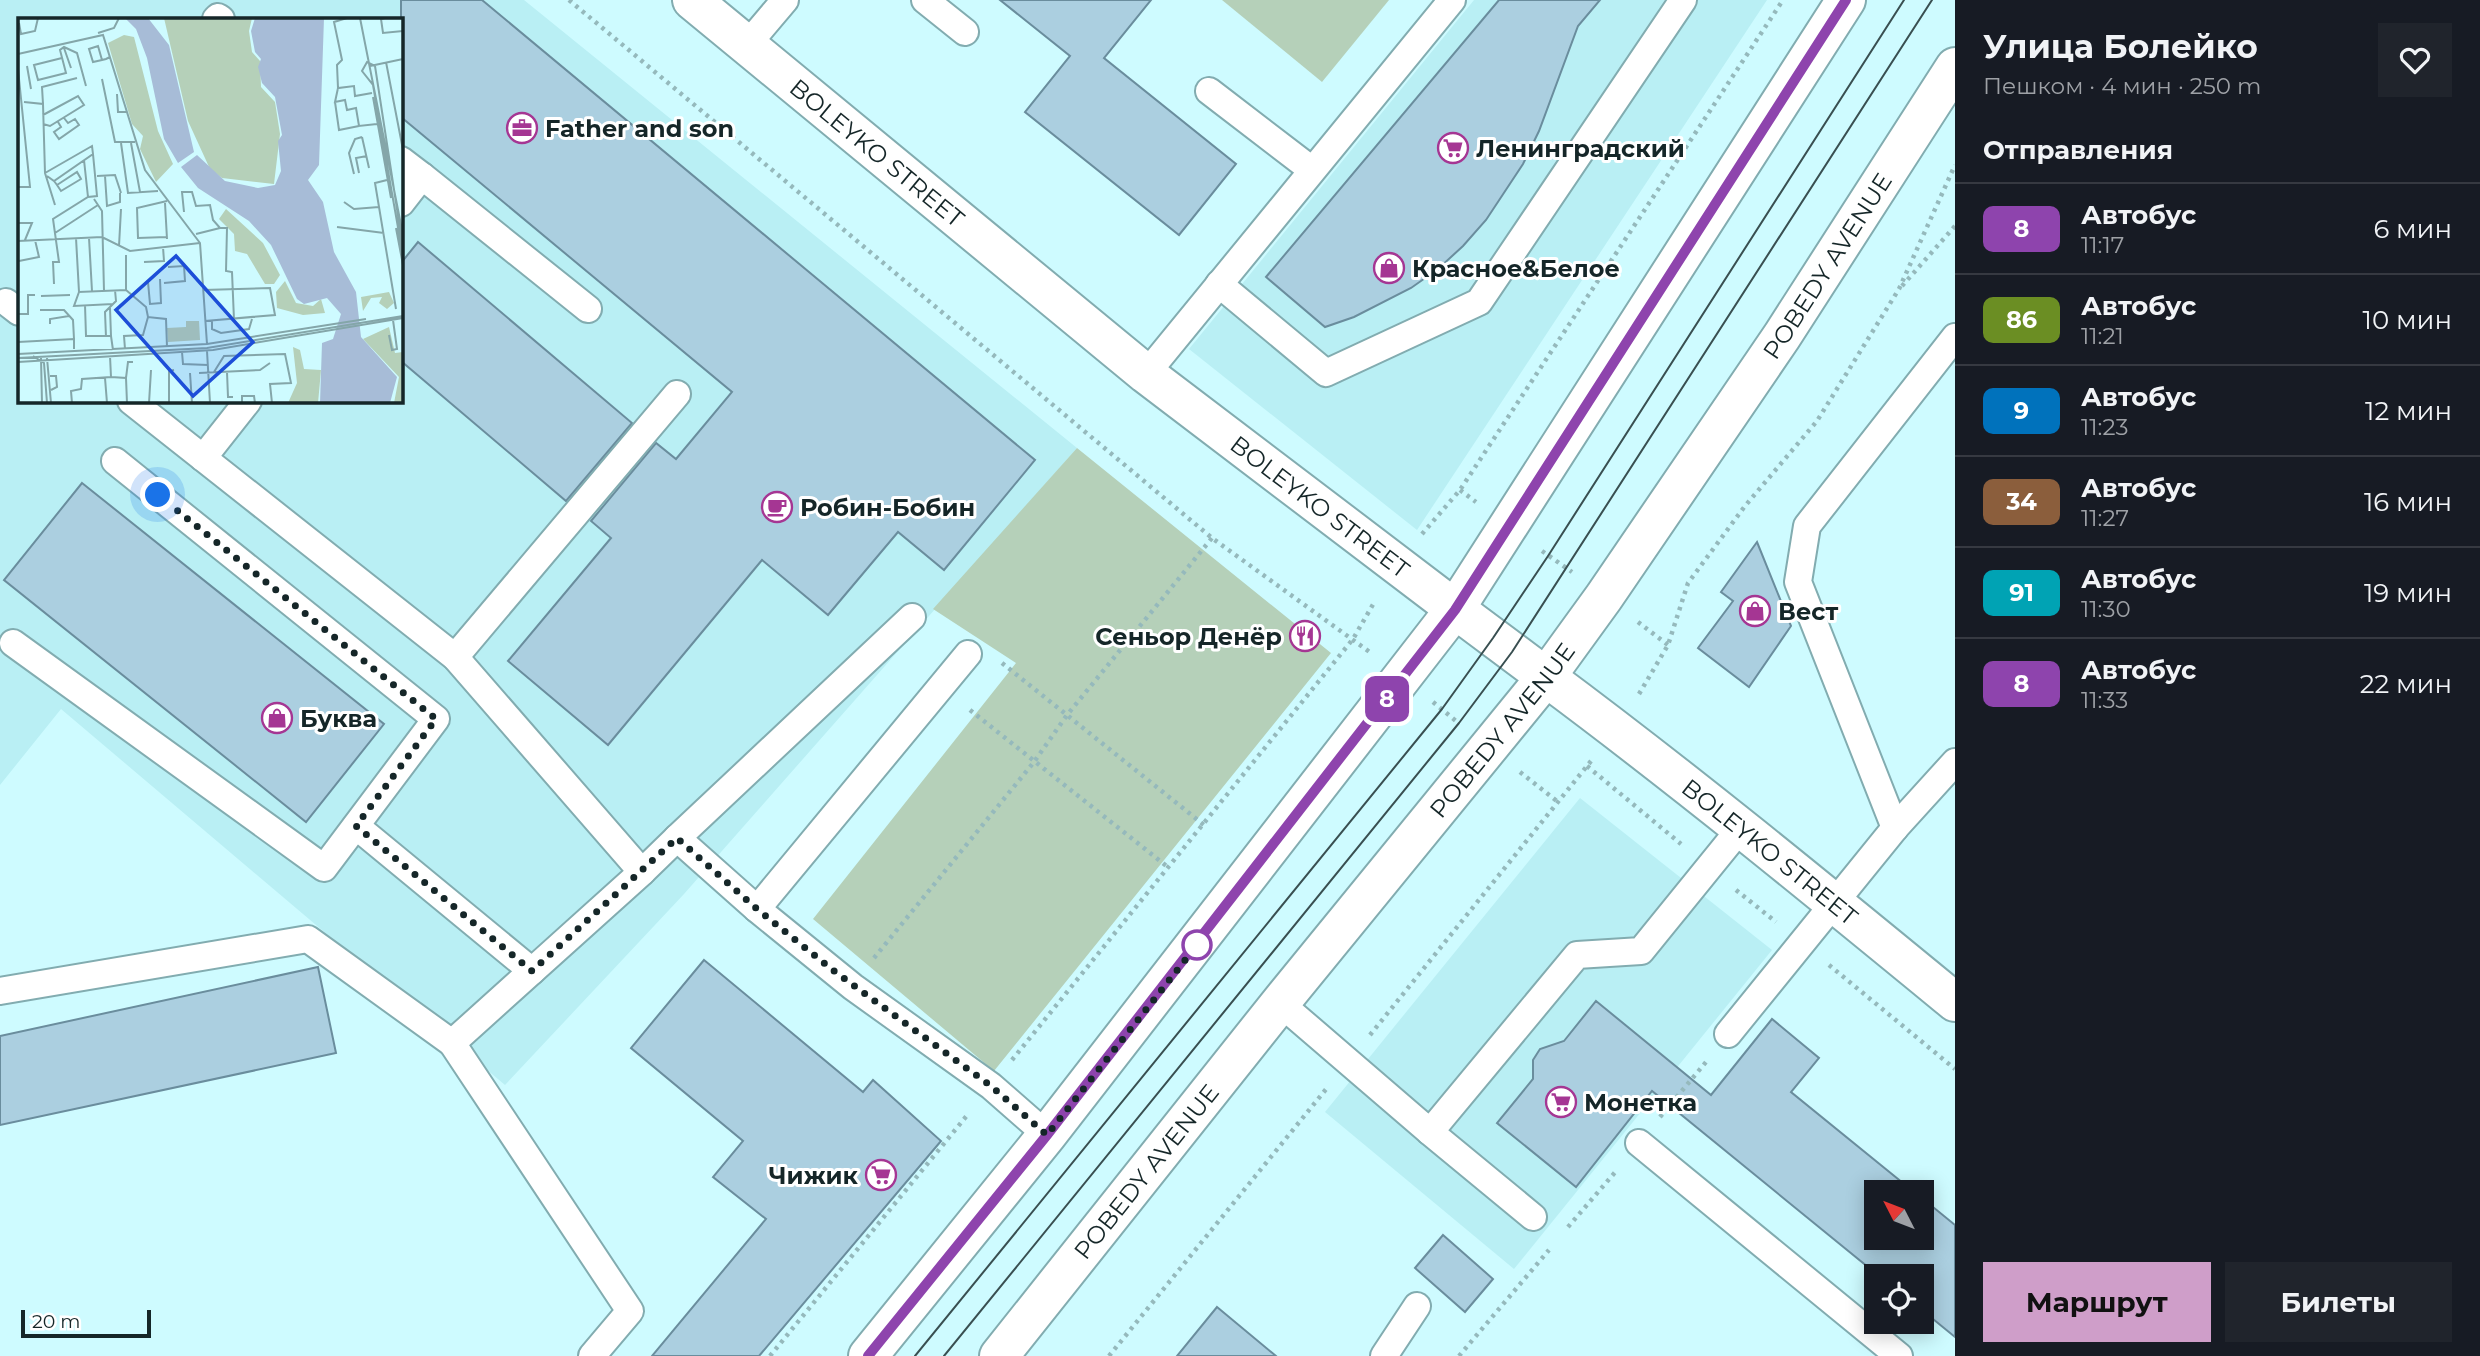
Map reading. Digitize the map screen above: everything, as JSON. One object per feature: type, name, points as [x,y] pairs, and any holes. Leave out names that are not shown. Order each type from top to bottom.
[{"type":"main road","name":"BOLEYKO STREET","points":[[692,0],[1146,374],[1395,565],[1617,730],[1955,1002]]},
{"type":"main road","points":[[868,1356],[1047,1135],[1455,610],[1846,0]]},
{"type":"main road","name":"POBEDY AVENUE","points":[[999,1356],[1280,1003],[1546,677],[1604,597],[1782,336],[1955,67]]},
{"type":"lane","points":[[747,45],[785,0]]},
{"type":"lane","points":[[925,0],[965,32]]},
{"type":"lane","points":[[1146,374],[1452,0]]},
{"type":"lane","points":[[1219,284],[1326,373],[1479,302],[1683,0]]},
{"type":"lane","points":[[1209,91],[1312,170]]},
{"type":"lane","points":[[402,161],[588,309]]},
{"type":"lane","points":[[402,203],[422,176]]},
{"type":"lane","points":[[1895,828],[1798,582],[1807,526],[1955,337]]},
{"type":"lane","points":[[455,657],[677,394]]},
{"type":"lane","points":[[132,402],[455,657],[642,872]]},
{"type":"lane","points":[[203,458],[247,402]]},
{"type":"lane","points":[[13,643],[324,868],[436,719],[115,461]]},
{"type":"lane","points":[[452,1043],[642,872],[912,617]]},
{"type":"lane","points":[[757,909],[968,654]]},
{"type":"lane","points":[[1728,1034],[1895,828],[1955,762]]},
{"type":"lane","points":[[356,826],[532,971]]},
{"type":"lane","points":[[1430,1132],[1577,955],[1641,951],[1740,829]]},
{"type":"lane","points":[[677,838],[757,909],[853,987],[991,1086],[1047,1135]]},
{"type":"lane","points":[[0,990],[307,939],[452,1043],[630,1311],[592,1356]]},
{"type":"lane","points":[[1280,1003],[1533,1217]]},
{"type":"lane","points":[[1639,1143],[1899,1356]]},
{"type":"lane","points":[[1384,1356],[1417,1306]]},
{"type":"path","points":[[569,0],[1212,538],[1353,639]]},
{"type":"path","points":[[770,1356],[1353,639],[1395,565],[1460,490],[1783,0]]},
{"type":"path","points":[[1109,1356],[1617,730],[1668,645],[1688,583],[1745,506],[1817,421],[1899,289],[1955,165]]},
{"type":"path","points":[[1899,289],[1955,226]]},
{"type":"path","points":[[1460,490],[1668,645]]},
{"type":"path","points":[[853,987],[905,918],[1034,762],[1067,715],[1212,538]]},
{"type":"path","points":[[995,658],[1203,825]]},
{"type":"path","points":[[970,710],[1169,868]]},
{"type":"path","points":[[1587,766],[1955,1069]]},
{"type":"path","points":[[1567,1228],[1728,1034]]},
{"type":"path","points":[[1459,1356],[1549,1250]]},
{"type":"shaded area","points":[[0,0],[524,0],[1077,448],[684,894],[505,1085],[61,709],[0,785]]},
{"type":"shaded area","points":[[1474,0],[1767,0],[1417,530],[1189,349]]},
{"type":"shaded area","points":[[1580,798],[1772,950],[1514,1269],[1325,1112]]},
{"type":"green space","points":[[1222,0],[1389,0],[1322,82]]},
{"type":"green space","points":[[1077,448],[1331,653],[994,1071],[813,919],[1016,663],[933,609]]},
{"type":"building","points":[[401,0],[482,0],[1035,460],[944,570],[898,532],[828,615],[762,560],[608,745],[508,661],[611,538],[591,521],[656,443],[676,459],[732,392],[402,118]]},
{"type":"building","points":[[1000,0],[1151,0],[1104,58],[1236,164],[1179,235],[1025,112],[1070,56]]},
{"type":"building","name":"Ленинградский","points":[[1499,0],[1600,0],[1578,26],[1539,131],[1523,164],[1486,220],[1438,269],[1411,288],[1354,317],[1325,327],[1266,277]]},
{"type":"building","points":[[418,242],[632,423],[566,501],[402,362],[402,262]]},
{"type":"building","points":[[82,483],[384,724],[306,822],[4,580]]},
{"type":"building","name":"Вест","points":[[1757,542],[1791,626],[1749,687],[1698,648],[1733,601],[1721,592]]},
{"type":"building","points":[[704,960],[863,1092],[873,1080],[941,1141],[759,1356],[652,1356],[766,1219],[713,1177],[743,1141],[631,1048]]},
{"type":"building","points":[[318,967],[336,1053],[0,1125],[0,1036]]},
{"type":"building","points":[[1596,1001],[1711,1095],[1772,1019],[1819,1058],[1791,1092],[1899,1180],[1864,1180],[1864,1250],[1934,1250],[1934,1208],[1955,1225],[1955,1337],[1934,1320],[1934,1264],[1864,1264],[1652,1091],[1576,1187],[1497,1123],[1533,1079],[1533,1060],[1540,1049],[1564,1041]]},
{"type":"building","points":[[1443,1235],[1493,1279],[1465,1312],[1415,1268]]},
{"type":"building","points":[[1217,1307],[1276,1356],[1177,1356]]},
{"type":"tram line","points":[[915,1356],[1442,709],[1548,556],[1904,0]]},
{"type":"tram line","points":[[944,1356],[1459,723],[1512,652],[1932,0]]},
{"type":"bus line","name":"8","points":[[868,1356],[1191,952],[1455,610],[1846,0]]},
{"type":"place","name":"Father and son","points":[[522,128]]},
{"type":"place","name":"Ленинградский","points":[[1453,148]]},
{"type":"place","name":"Красное&Белое","points":[[1389,268]]},
{"type":"place","name":"Робин-Бобин","points":[[777,507]]},
{"type":"place","name":"Вест","points":[[1755,611]]},
{"type":"place","name":"Сеньор Денёр","points":[[1305,636]]},
{"type":"place","name":"Буква","points":[[277,718]]},
{"type":"place","name":"Монетка","points":[[1561,1102]]},
{"type":"place","name":"Чижик","points":[[881,1175]]},
{"type":"route","points":[[158,495],[436,719],[356,826],[532,971],[677,838],[757,909],[853,987],[991,1086],[1047,1135],[1197,945]]}]
